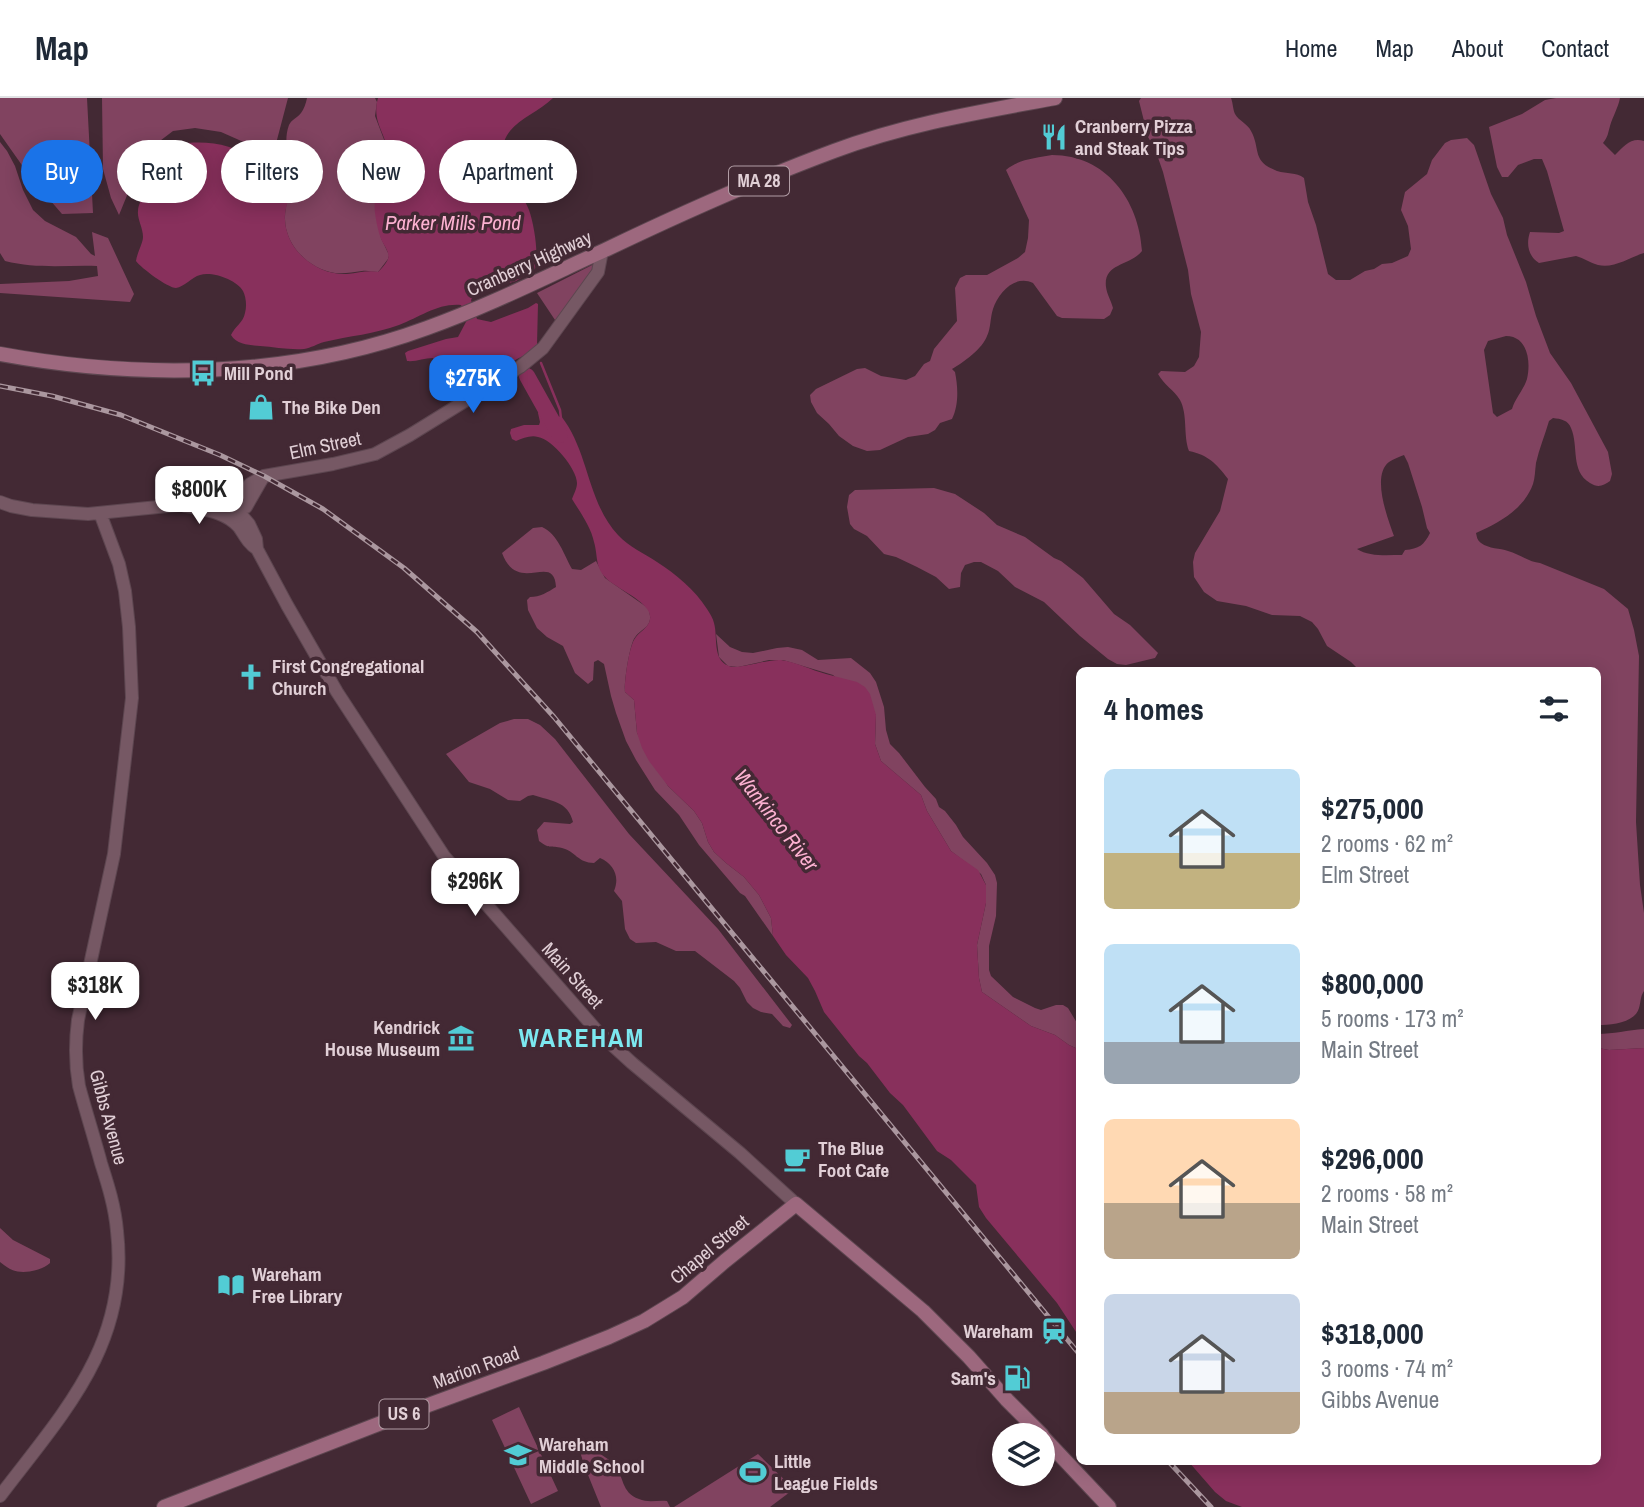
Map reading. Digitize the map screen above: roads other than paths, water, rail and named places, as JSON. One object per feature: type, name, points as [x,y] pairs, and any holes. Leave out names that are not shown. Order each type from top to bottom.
[{"type":"main road","name":"Cranberry Highway","points":[[0,354],[62,364],[165,371],[232,369],[279,364],[360,348],[426,329],[461,315],[745,187],[835,150],[892,131],[947,118],[1055,98]]},
{"type":"main road","name":"Elm Street","points":[[236,513],[238,500],[250,484],[264,476],[374,454],[410,435],[520,367],[543,348],[598,272],[602,251]]},
{"type":"main road","points":[[0,502],[57,513],[88,514],[178,505],[222,514],[236,513]]},
{"type":"main road","name":"Gibbs Avenue","points":[[0,1496],[76,1394],[95,1362],[112,1313],[118,1277],[115,1214],[75,1066],[78,1020],[114,854],[132,698],[125,591],[119,564],[100,513]]},
{"type":"main road","name":"Main Street","points":[[236,513],[240,530],[249,544],[257,549],[337,692],[444,856],[598,1032],[923,1311],[1029,1423]]},
{"type":"main road","name":"Chapel Street","points":[[644,1321],[683,1297],[796,1203]]},
{"type":"main road","name":"Marion Road","points":[[164,1507],[543,1363],[644,1321]]},
{"type":"main road","name":"Main Street","points":[[1055,1450],[1109,1507]]},
{"type":"water","name":"Parker Mills Pond","points":[[378,98],[553,98],[514,126],[505,140],[439,140],[439,203],[525,203],[531,216],[536,247],[535,269],[516,281],[476,292],[471,300],[477,319],[491,322],[538,304],[537,345],[531,352],[460,394],[448,358],[407,361],[405,353],[458,337],[467,320],[461,305],[445,306],[390,328],[304,349],[248,345],[240,343],[231,335],[243,319],[246,307],[243,291],[235,283],[217,275],[205,274],[176,288],[155,277],[136,261],[143,237],[138,217],[140,203],[207,203],[207,143],[212,143],[221,145],[221,203],[287,203],[287,232],[295,248],[308,261],[323,270],[335,273],[378,272],[388,256],[377,226],[375,203],[425,203],[425,140],[385,140],[376,107]]},
{"type":"water","points":[[540,410],[544,411],[552,420],[561,416],[577,445],[600,507],[618,535],[678,577],[702,602],[714,621],[718,653],[724,663],[739,667],[781,660],[857,682],[865,687],[876,715],[875,744],[881,761],[921,795],[927,811],[951,851],[978,870],[986,885],[986,903],[977,945],[982,992],[1031,1026],[1055,1035],[1076,1048],[1076,1332],[1057,1303],[986,1218],[979,1207],[976,1185],[951,1160],[937,1151],[903,1105],[890,1093],[824,1012],[808,978],[786,955],[773,936],[771,918],[759,895],[744,877],[714,852],[694,811],[668,786],[649,761],[637,733],[634,700],[625,692],[625,687],[632,644],[649,622],[649,613],[640,601],[610,582],[602,573],[590,531],[572,499],[577,485],[576,477],[563,456],[550,443],[538,437],[516,441],[512,439],[511,429],[524,425],[539,425]]},
{"type":"water","points":[[1644,1048],[1644,1507],[1242,1507],[1226,1501],[1191,1465],[1601,1465],[1601,1049]]},
{"type":"waterway","points":[[541,363],[561,419]]},
{"type":"waterway","name":"Wankinco River","points":[[527,376],[560,435]]},
{"type":"railway","points":[[0,386],[52,396],[121,415],[264,476],[323,509],[404,568],[477,632],[554,717],[1076,1350]]},
{"type":"railway","points":[[1172,1465],[1211,1507]]},
{"type":"place","name":"Cranberry Pizza and Steak Tips","points":[[1054,137]]},
{"type":"place","name":"Mill Pond","points":[[203,373]]},
{"type":"place","name":"The Bike Den","points":[[261,407]]},
{"type":"place","name":"First Congregational Church","points":[[251,677]]},
{"type":"place","name":"Kendrick House Museum","points":[[461,1038]]},
{"type":"place","name":"The Blue Foot Cafe","points":[[797,1159]]},
{"type":"place","name":"Wareham Free Library","points":[[231,1285]]},
{"type":"place","name":"Wareham","points":[[1054,1331]]},
{"type":"place","name":"Sam's","points":[[1017,1378]]},
{"type":"place","name":"Wareham Middle School","points":[[518,1455]]},
{"type":"place","name":"Little League Fields","points":[[753,1472]]},
{"type":"district","name":"WAREHAM","points":[[582,1038]]}]
